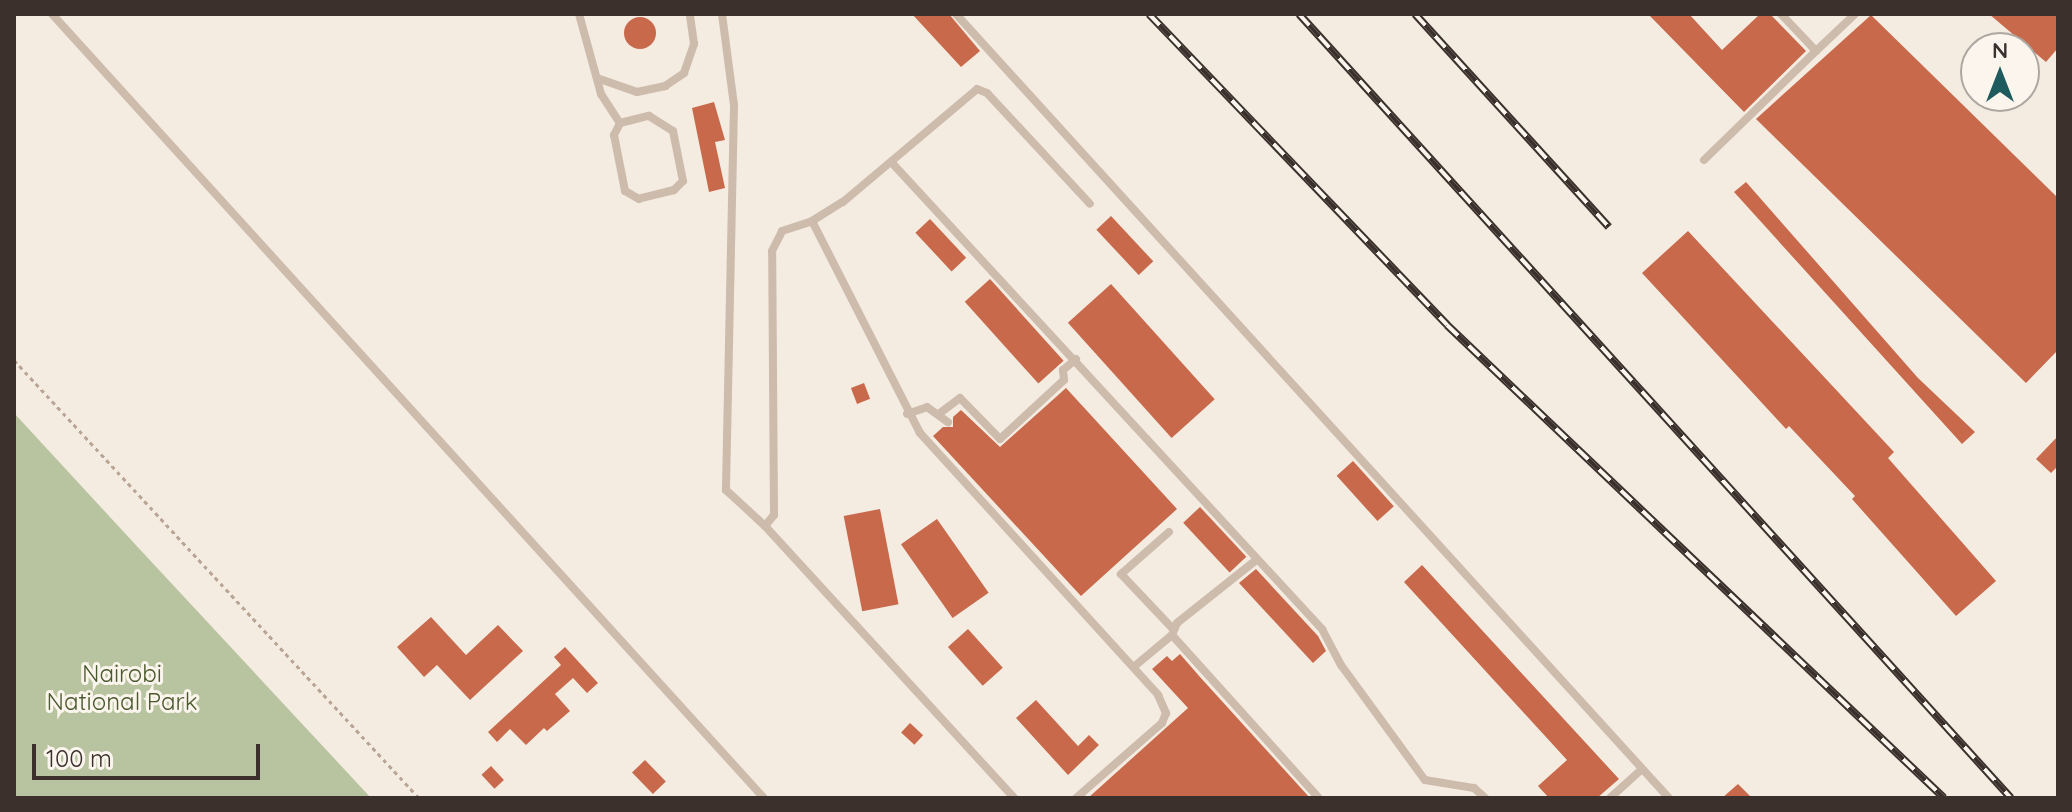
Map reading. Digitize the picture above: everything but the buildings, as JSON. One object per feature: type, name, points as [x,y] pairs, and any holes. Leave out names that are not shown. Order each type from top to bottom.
[{"type":"lane","points":[[52,14],[764,798]]},
{"type":"lane","points":[[579,14],[597,78],[620,123]]},
{"type":"lane","points":[[597,78],[637,92],[665,86],[684,73],[694,44],[690,14]]},
{"type":"lane","points":[[722,14],[734,105],[726,490],[765,526],[1014,798]]},
{"type":"lane","points":[[956,14],[1669,798]]},
{"type":"lane","points":[[1781,14],[1816,51]]},
{"type":"lane","points":[[1704,160],[1855,14]]},
{"type":"lane","points":[[765,526],[774,515],[772,251],[782,231],[812,221],[893,164],[977,89],[987,93],[1090,204]]},
{"type":"lane","points":[[649,116],[673,131],[683,181],[674,190],[652,199],[625,191],[614,135],[620,123],[649,116]]},
{"type":"lane","points":[[893,164],[1076,359],[1255,561],[1322,629],[1341,665],[1425,780],[1474,788],[1485,798]]},
{"type":"lane","points":[[812,221],[907,414],[1136,665],[1158,695],[1166,713],[1162,723],[1076,798]]},
{"type":"lane","points":[[940,413],[960,398],[1000,439],[1064,380],[1063,370],[1076,359]]},
{"type":"lane","points":[[907,414],[927,407],[940,413],[948,422]]},
{"type":"lane","points":[[1169,532],[1121,574],[1319,798]]},
{"type":"lane","points":[[1136,665],[1255,561]]},
{"type":"lane","points":[[1610,798],[1642,769]]},
{"type":"path","points":[[14,360],[419,798]]},
{"type":"green space","name":"Nairobi National Park","points":[[14,413],[133,542],[371,798],[14,798]]},
{"type":"railway","points":[[1149,14],[1447,325],[1944,798]]},
{"type":"railway","points":[[1299,14],[2011,798]]},
{"type":"railway","points":[[1415,14],[1609,227]]}]
